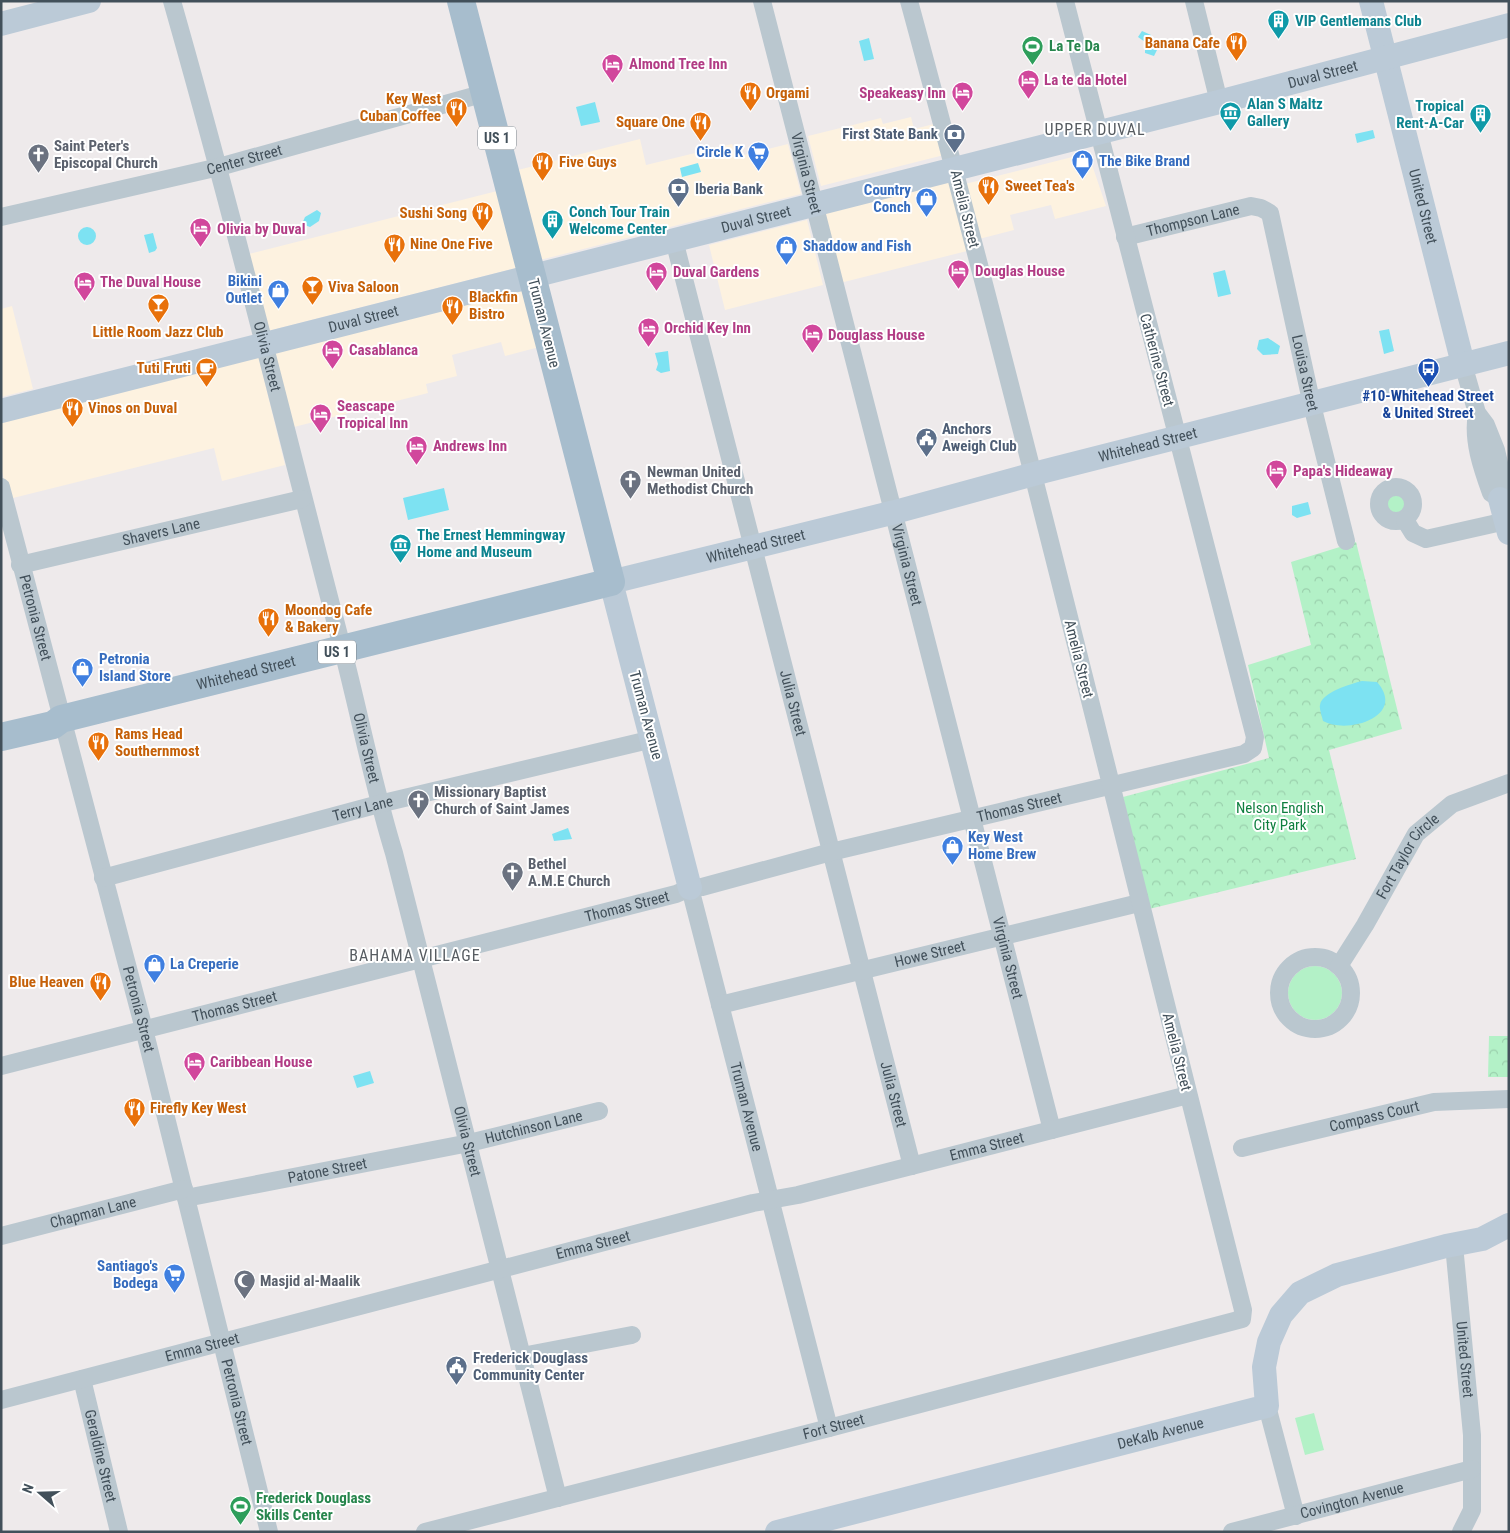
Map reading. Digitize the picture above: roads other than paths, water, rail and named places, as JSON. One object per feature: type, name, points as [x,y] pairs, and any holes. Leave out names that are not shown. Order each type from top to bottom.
[{"type":"main road","name":"Truman Avenue","points":[[461,1],[611,582]]},
{"type":"main road","name":"Whitehead Street","points":[[1,738],[53,725],[61,719],[343,651],[611,582]]},
{"type":"street","points":[[1,24],[89,1]]},
{"type":"street","name":"Olivia Street","points":[[172,1],[219,167],[302,498],[343,651],[379,804],[469,1142],[558,1498]]},
{"type":"street","name":"Virginia Street","points":[[762,1],[895,512],[1052,1130]]},
{"type":"street","name":"Amelia Street","points":[[909,1],[954,169],[1111,785],[1243,1310],[1242,1319]]},
{"type":"street","name":"Catherine Street","points":[[1064,1],[1256,737],[1252,748]]},
{"type":"street","points":[[1194,1],[1219,102]]},
{"type":"street","name":"United Street","points":[[1371,1],[1477,413],[1486,425],[1496,450],[1506,489],[1506,522]]},
{"type":"street","name":"Duval Street","points":[[1,411],[532,275],[815,205],[1098,131],[1219,102],[1509,25]]},
{"type":"street","name":"Center Street","points":[[1,217],[219,167],[485,93]]},
{"type":"street","name":"Thompson Lane","points":[[1125,237],[1251,206],[1261,208]]},
{"type":"street","name":"Louisa Street","points":[[1261,208],[1270,213],[1312,405],[1346,541]]},
{"type":"street","name":"Julia Street","points":[[674,240],[912,1166]]},
{"type":"street","name":"Whitehead Street","points":[[611,582],[895,512],[1032,474],[1312,405],[1509,353]]},
{"type":"street","name":"Petronia Street","points":[[1,487],[20,565],[144,1029],[269,1532]]},
{"type":"street","name":"Shavers Lane","points":[[20,565],[302,498]]},
{"type":"street","points":[[1405,520],[1413,533],[1426,539],[1506,522]]},
{"type":"street","name":"Truman Avenue","points":[[611,582],[829,1428]]},
{"type":"street","name":"Terry Lane","points":[[103,878],[379,804],[653,739]]},
{"type":"street","name":"Thomas Street","points":[[1,1066],[676,894],[690,888],[702,887],[831,852],[1244,754],[1252,748]]},
{"type":"street","name":"Fort Taylor Circle","points":[[1339,966],[1365,925],[1416,834],[1452,804],[1484,790],[1509,783]]},
{"type":"street","name":"Howe Street","points":[[720,1005],[1140,903]]},
{"type":"street","points":[[1305,959],[1323,959],[1339,966],[1346,975],[1350,986],[1350,998],[1344,1014],[1330,1026],[1319,1029],[1307,1029],[1296,1024],[1287,1016],[1281,1006],[1279,994],[1286,972],[1294,964],[1305,959]]},
{"type":"street","name":"Emma Street","points":[[1,1400],[500,1269],[1188,1095]]},
{"type":"street","name":"Compass Court","points":[[1242,1148],[1434,1102],[1509,1099]]},
{"type":"street","name":"Hutchinson Lane","points":[[469,1142],[599,1112]]},
{"type":"street","name":"Patone Street","points":[[185,1194],[469,1142]]},
{"type":"street","name":"Chapman Lane","points":[[1,1236],[185,1194]]},
{"type":"street","points":[[1296,1516],[1267,1406],[1264,1366],[1269,1342],[1281,1315],[1292,1300],[1313,1285],[1337,1275],[1482,1239],[1509,1224]]},
{"type":"street","name":"United Street","points":[[1454,1245],[1471,1402],[1472,1510],[1461,1532]]},
{"type":"street","name":"Fort Street","points":[[425,1532],[1242,1319]]},
{"type":"street","points":[[522,1356],[632,1336]]},
{"type":"street","name":"Geraldine Street","points":[[82,1379],[119,1532]]},
{"type":"street","name":"DeKalb Avenue","points":[[777,1532],[1267,1406]]},
{"type":"street","name":"Covington Avenue","points":[[1232,1532],[1472,1469]]},
{"type":"water","points":[[1142,31],[1151,35],[1152,43],[1158,48],[1154,56],[1145,53],[1145,42],[1138,37]]},
{"type":"water","points":[[869,38],[874,59],[864,61],[859,41]]},
{"type":"water","points":[[595,102],[600,122],[581,126],[576,107]]},
{"type":"water","points":[[1373,130],[1375,138],[1357,143],[1355,134]]},
{"type":"water","points":[[698,163],[701,172],[682,177],[680,168]]},
{"type":"water","points":[[317,210],[321,213],[319,221],[310,227],[302,224],[305,217]]},
{"type":"water","points":[[87,227],[93,230],[96,236],[93,242],[87,245],[81,242],[78,236],[81,230]]},
{"type":"water","points":[[153,233],[157,248],[149,253],[144,235]]},
{"type":"water","points":[[1225,270],[1231,294],[1218,297],[1213,273]]},
{"type":"water","points":[[1389,329],[1394,351],[1384,354],[1379,331]]},
{"type":"water","points":[[1268,338],[1280,346],[1278,354],[1263,355],[1257,349],[1259,340]]},
{"type":"water","points":[[668,351],[670,371],[661,373],[656,370],[658,364],[655,353]]},
{"type":"water","points":[[444,488],[449,510],[408,520],[403,498]]},
{"type":"water","points":[[1308,502],[1311,514],[1297,518],[1292,515],[1292,506]]},
{"type":"water","points":[[1362,681],[1377,682],[1384,694],[1385,704],[1380,713],[1371,720],[1346,726],[1334,725],[1323,721],[1320,711],[1322,700],[1331,692]]},
{"type":"water","points":[[568,828],[572,839],[554,841],[552,834]]},
{"type":"water","points":[[370,1071],[374,1083],[357,1088],[353,1076]]},
{"type":"place","name":"VIP Gentlemans Club","points":[[1279,40]]},
{"type":"place","name":"Banana Cafe","points":[[1236,62]]},
{"type":"place","name":"La Te Da","points":[[1033,65]]},
{"type":"place","name":"Almond Tree Inn","points":[[613,83]]},
{"type":"place","name":"La te da Hotel","points":[[1028,99]]},
{"type":"place","name":"Orgami","points":[[750,112]]},
{"type":"place","name":"Speakeasy Inn","points":[[962,112]]},
{"type":"place","name":"Key West Cuban Coffee","points":[[457,127]]},
{"type":"place","name":"Alan S Maltz Gallery","points":[[1231,132]]},
{"type":"place","name":"Tropical Rent-A-Car","points":[[1480,134]]},
{"type":"place","name":"Square One","points":[[701,141]]},
{"type":"place","name":"First State Bank","points":[[954,153]]},
{"type":"place","name":"Circle K","points":[[759,171]]},
{"type":"place","name":"Saint Peter's Episcopal Church","points":[[38,174]]},
{"type":"place","name":"The Bike Brand","points":[[1083,180]]},
{"type":"place","name":"Five Guys","points":[[543,181]]},
{"type":"place","name":"Sweet Tea's","points":[[989,205]]},
{"type":"place","name":"Iberia Bank","points":[[679,208]]},
{"type":"place","name":"Country Conch","points":[[927,218]]},
{"type":"place","name":"Sushi Song","points":[[483,232]]},
{"type":"place","name":"Conch Tour Train Welcome Center","points":[[553,240]]},
{"type":"place","name":"Olivia by Duval","points":[[201,248]]},
{"type":"place","name":"Nine One Five","points":[[394,263]]},
{"type":"place","name":"Shaddow and Fish","points":[[787,265]]},
{"type":"place","name":"Douglas House","points":[[959,290]]},
{"type":"place","name":"Duval Gardens","points":[[657,291]]},
{"type":"place","name":"The Duval House","points":[[84,301]]},
{"type":"place","name":"Viva Saloon","points":[[312,306]]},
{"type":"place","name":"Bikini Outlet","points":[[278,309]]},
{"type":"place","name":"Little Room Jazz Club","points":[[158,323]]},
{"type":"place","name":"Blackfin Bistro","points":[[453,325]]},
{"type":"place","name":"Orchid Key Inn","points":[[648,347]]},
{"type":"place","name":"Douglass House","points":[[812,354]]},
{"type":"place","name":"Casablanca","points":[[333,369]]},
{"type":"place","name":"Tuti Fruti","points":[[207,387]]},
{"type":"place","name":"#10-Whitehead Street & United Street","points":[[1428,387]]},
{"type":"place","name":"Vinos on Duval","points":[[72,427]]},
{"type":"place","name":"Seascape Tropical Inn","points":[[321,434]]},
{"type":"place","name":"Anchors Aweigh Club","points":[[926,457]]},
{"type":"place","name":"Andrews Inn","points":[[417,465]]},
{"type":"place","name":"Papa's Hideaway","points":[[1277,490]]},
{"type":"place","name":"Newman United Methodist Church","points":[[631,500]]},
{"type":"place","name":"The Ernest Hemmingway Home and Museum","points":[[401,563]]},
{"type":"place","name":"Moondog Cafe & Bakery","points":[[269,638]]},
{"type":"place","name":"Petronia Island Store","points":[[83,687]]},
{"type":"place","name":"Rams Head Southernmost","points":[[99,762]]},
{"type":"place","name":"Missionary Baptist Church of Saint James","points":[[418,820]]},
{"type":"place","name":"Key West Home Brew","points":[[952,865]]},
{"type":"place","name":"Bethel A.M.E Church","points":[[512,892]]},
{"type":"place","name":"La Creperie","points":[[154,983]]},
{"type":"place","name":"Blue Heaven","points":[[100,1001]]},
{"type":"place","name":"Caribbean House","points":[[194,1081]]},
{"type":"place","name":"Firefly Key West","points":[[134,1127]]},
{"type":"place","name":"Santiago's Bodega","points":[[174,1294]]},
{"type":"place","name":"Masjid al-Maalik","points":[[244,1300]]},
{"type":"place","name":"Frederick Douglass Community Center","points":[[457,1386]]},
{"type":"place","name":"Frederick Douglass Skills Center","points":[[240,1526]]},
{"type":"district","name":"UPPER DUVAL","points":[[1095,129]]},
{"type":"district","name":"BAHAMA VILLAGE","points":[[415,955]]},
{"type":"park label","name":"Nelson English City Park","points":[[1280,816]]}]
